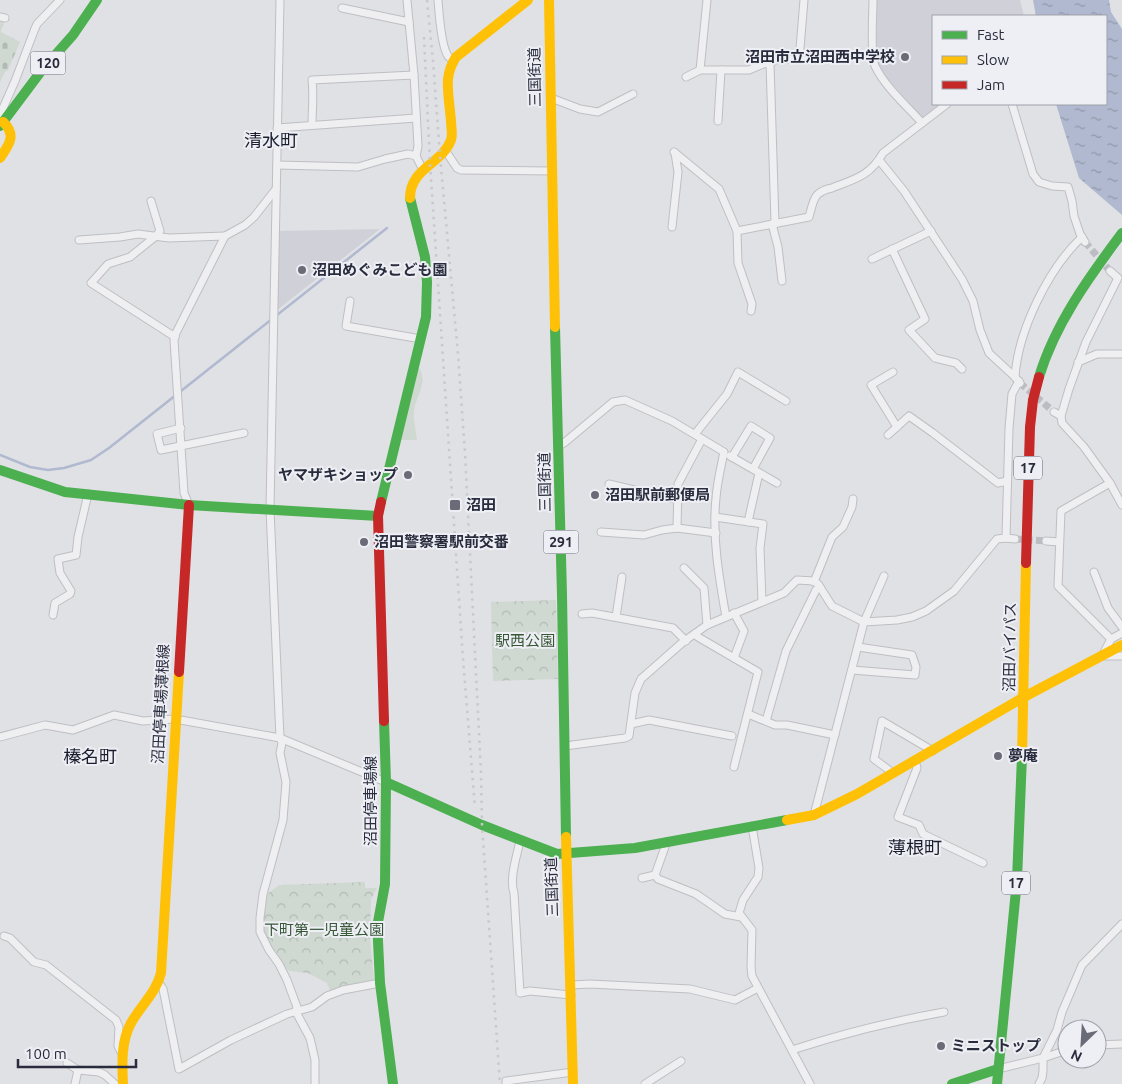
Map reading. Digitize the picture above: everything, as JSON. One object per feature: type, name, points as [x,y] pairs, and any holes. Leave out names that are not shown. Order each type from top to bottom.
[{"type":"main road","name":"120","points":[[1,120],[73,35],[97,0]]},
{"type":"main road","points":[[445,150],[452,138],[448,78],[456,57],[528,0]]},
{"type":"main road","name":"三国街道","points":[[549,0],[566,854],[574,1084]]},
{"type":"main road","points":[[0,158],[7,148],[12,135],[10,129],[1,120]]},
{"type":"main road","name":"沼田停車場線","points":[[393,1084],[380,983],[378,922],[385,884],[386,782],[378,516],[424,328],[427,307],[426,260],[410,195],[417,174],[445,150]]},
{"type":"main road","name":"沼田バイパス","points":[[997,1084],[1016,880],[1024,697],[1028,464],[1032,408],[1035,390],[1054,340],[1088,279],[1122,233]]},
{"type":"main road","points":[[0,470],[66,492],[189,505],[378,516]]},
{"type":"main road","name":"沼田停車場薄根線","points":[[159,983],[189,505]]},
{"type":"main road","points":[[386,782],[476,822],[557,854],[635,848],[814,815],[857,794],[914,762],[1024,697],[1122,646]]},
{"type":"main road","points":[[123,1084],[122,1054],[124,1039],[131,1023],[159,983]]},
{"type":"main road","points":[[952,1084],[998,1069]]},
{"type":"street","points":[[1,120],[34,31],[60,0]]},
{"type":"street","points":[[280,0],[270,509],[280,738],[282,743],[280,753],[286,782],[283,820],[263,894],[260,932],[288,980],[297,1007],[296,1012],[310,1038],[315,1060],[315,1084]]},
{"type":"street","points":[[407,0],[414,75],[418,146],[416,156],[423,170]]},
{"type":"street","points":[[438,0],[439,18],[445,50],[454,62]]},
{"type":"street","points":[[700,70],[707,0]]},
{"type":"street","points":[[799,60],[804,0]]},
{"type":"street","points":[[873,0],[875,65],[888,85],[922,123]]},
{"type":"street","points":[[342,8],[409,22]]},
{"type":"street","points":[[686,78],[700,70],[749,70],[777,59],[810,60]]},
{"type":"street","points":[[770,63],[774,224],[782,281]]},
{"type":"street","points":[[718,121],[721,70]]},
{"type":"street","points":[[312,126],[312,102],[314,95],[312,80],[414,75]]},
{"type":"street","points":[[551,98],[580,109],[598,112],[633,94]]},
{"type":"street","points":[[737,231],[809,217],[816,196],[822,191],[861,176],[870,170],[883,153],[946,105]]},
{"type":"street","points":[[1006,538],[1009,428],[1012,394],[1018,380],[1016,364],[1034,308],[1049,279],[1073,245],[1083,240],[1074,216],[1068,187],[1052,186],[1039,182],[1032,174],[1012,105]]},
{"type":"street","points":[[277,128],[416,118]]},
{"type":"street","points":[[445,150],[457,168],[461,170],[552,170]]},
{"type":"street","points":[[672,226],[678,172],[674,152],[719,189],[737,231],[738,263],[752,304],[751,312]]},
{"type":"street","points":[[277,166],[358,167],[408,154],[416,156]]},
{"type":"street","points":[[879,160],[904,191],[962,278],[974,301],[980,330],[989,353],[1018,380]]},
{"type":"street","points":[[79,240],[138,234],[169,238],[225,236],[245,225],[254,217],[276,188]]},
{"type":"street","points":[[151,200],[160,231],[130,257],[108,264],[91,283],[175,337]]},
{"type":"street","points":[[872,259],[931,231]]},
{"type":"street","points":[[189,505],[184,493],[174,340],[225,236]]},
{"type":"street","points":[[892,249],[925,320],[909,330],[935,358],[956,363],[962,369]]},
{"type":"street","points":[[1110,270],[1118,278],[1086,342],[1061,416],[1062,423],[1084,447],[1110,483],[1122,505]]},
{"type":"street","points":[[350,301],[346,326],[421,339]]},
{"type":"street","points":[[1078,362],[1097,354],[1122,354]]},
{"type":"street","points":[[695,434],[727,394],[738,372],[786,401]]},
{"type":"street","points":[[893,372],[871,385],[897,427]]},
{"type":"street","points":[[559,446],[613,402],[625,400],[672,421],[777,483]]},
{"type":"street","points":[[1054,412],[1061,416]]},
{"type":"street","points":[[888,435],[909,416],[998,483],[1007,481]]},
{"type":"street","points":[[732,458],[751,426],[770,438],[756,471],[748,522]]},
{"type":"street","points":[[181,428],[157,434],[161,450],[244,433]]},
{"type":"street","points":[[677,528],[678,484],[702,439]]},
{"type":"street","points":[[724,452],[716,497],[715,517],[716,562],[726,617]]},
{"type":"street","points":[[1110,483],[1061,511],[1058,586],[1111,639]]},
{"type":"street","points":[[609,484],[677,499]]},
{"type":"street","points":[[54,615],[55,603],[70,594],[71,591],[60,573],[58,559],[76,556],[78,537],[88,494]]},
{"type":"street","points":[[766,721],[786,651],[816,590],[832,537],[843,527],[852,507],[853,499]]},
{"type":"street","points":[[715,517],[763,524],[760,548],[762,602]]},
{"type":"street","points":[[601,532],[644,535],[677,528],[716,533]]},
{"type":"street","points":[[565,746],[629,736],[635,693],[641,679],[707,625],[784,593],[797,580],[817,584],[832,606],[864,622],[897,620],[926,610],[954,591],[997,538],[1015,540]]},
{"type":"street","points":[[1046,541],[1059,542]]},
{"type":"street","points":[[684,568],[704,588],[707,625]]},
{"type":"street","points":[[1094,572],[1108,608],[1122,627]]},
{"type":"street","points":[[814,815],[864,622],[884,576]]},
{"type":"street","points":[[616,617],[622,577]]},
{"type":"street","points":[[582,614],[592,613],[673,628],[686,641]]},
{"type":"street","points":[[734,613],[744,630],[734,658]]},
{"type":"street","points":[[1122,633],[1111,639],[1102,656],[1122,656]]},
{"type":"street","points":[[695,634],[758,672],[734,766]]},
{"type":"street","points":[[852,670],[915,675],[916,667],[912,655],[858,647]]},
{"type":"street","points":[[748,714],[775,725],[787,725],[835,735]]},
{"type":"street","points":[[0,737],[45,725],[73,730],[114,715],[143,721],[175,719],[280,738],[386,782]]},
{"type":"street","points":[[631,724],[650,720],[732,736]]},
{"type":"street","points":[[893,773],[874,760],[882,721],[933,751]]},
{"type":"street","points":[[914,762],[917,768],[898,818],[920,825],[923,834],[983,863]]},
{"type":"street","points":[[752,826],[759,868],[758,877],[743,900],[739,912],[752,930],[752,976],[810,1084]]},
{"type":"street","points":[[520,840],[512,887],[514,893],[520,993],[570,990],[590,984],[690,989],[735,1000],[758,988]]},
{"type":"street","points":[[655,875],[666,842]]},
{"type":"street","points":[[655,875],[658,879],[696,894],[725,914],[741,917]]},
{"type":"street","points":[[642,878],[655,875]]},
{"type":"street","points":[[1039,1084],[1042,1078],[1043,1058],[1057,1030],[1062,1012],[1082,965],[1122,924]]},
{"type":"street","points":[[4,936],[10,938],[34,962],[46,965],[116,1020],[119,1027],[118,1046],[122,1054]]},
{"type":"street","points":[[159,983],[163,989],[179,1069],[231,1040],[287,1014],[312,1007],[327,996],[343,990],[380,983]]},
{"type":"street","points":[[792,1050],[893,1022],[944,1012]]},
{"type":"street","points":[[1107,1045],[1122,1044]]},
{"type":"street","points":[[998,1069],[1057,1053]]},
{"type":"street","points":[[645,1084],[681,1061]]},
{"type":"street","points":[[67,1063],[78,1070],[100,1072],[115,1084]]},
{"type":"street","points":[[75,1084],[78,1070]]},
{"type":"street","points":[[506,1084],[506,1082],[573,1072]]},
{"type":"shaded area","name":"沼田市立沼田西中学校","points":[[876,0],[1020,0],[1024,15],[932,15],[932,105],[943,105],[925,118],[921,118],[886,80],[879,67],[876,46]]},
{"type":"shaded area","name":"沼田めぐみこども園","points":[[380,229],[277,310],[279,231]]},
{"type":"green space","points":[[0,18],[4,20],[1,32],[20,42],[8,70],[0,82]]},
{"type":"green space","points":[[417,365],[421,371],[422,382],[414,411],[417,440],[399,440]]},
{"type":"green space","name":"駅西公園","points":[[556,600],[558,679],[493,681],[491,602]]},
{"type":"green space","name":"下町第一児童公園","points":[[365,882],[365,888],[377,888],[371,899],[370,940],[374,980],[330,991],[327,983],[308,973],[289,971],[273,951],[263,930],[266,895],[279,885]]},
{"type":"water","points":[[1033,0],[1109,0],[1111,12],[1122,29],[1122,215],[1079,178],[1056,105],[1107,105],[1107,15],[1036,15]]},
{"type":"waterway","points":[[0,455],[30,467],[48,470],[64,468],[91,460],[109,448],[387,228]]},
{"type":"tunnel","points":[[1085,242],[1110,271]]},
{"type":"tunnel","points":[[1020,383],[1054,412]]},
{"type":"tunnel","points":[[1015,539],[1046,541]]},
{"type":"railway","points":[[427,0],[465,453],[482,825],[500,1084]]},
{"type":"railway","points":[[424,37],[430,163],[463,659],[475,808]]},
{"type":"traffic: fast","points":[[0,126],[42,70],[73,35],[97,0]]},
{"type":"traffic: fast","points":[[381,502],[426,317],[427,282],[425,257],[410,198]]},
{"type":"traffic: fast","points":[[1039,377],[1054,338],[1074,302],[1122,233]]},
{"type":"traffic: fast","points":[[555,327],[566,837]]},
{"type":"traffic: fast","points":[[0,470],[65,492],[189,505],[378,516]]},
{"type":"traffic: fast","points":[[384,721],[386,782],[385,884],[378,922],[378,941],[380,983],[393,1084]]},
{"type":"traffic: fast","points":[[997,1084],[1017,880],[1022,756]]},
{"type":"traffic: fast","points":[[386,782],[482,825],[557,854],[635,848],[787,820]]},
{"type":"traffic: fast","points":[[952,1084],[998,1069]]},
{"type":"traffic: slow","points":[[410,198],[411,188],[415,180],[441,155],[451,140],[448,79],[456,57],[528,0]]},
{"type":"traffic: slow","points":[[549,0],[555,327]]},
{"type":"traffic: slow","points":[[0,158],[9,144],[11,136],[10,131],[3,122]]},
{"type":"traffic: slow","points":[[1022,756],[1026,563]]},
{"type":"traffic: slow","points":[[787,820],[814,815],[857,794],[1024,697],[1122,645]]},
{"type":"traffic: slow","points":[[123,1084],[122,1069],[125,1037],[131,1023],[156,987],[161,973],[179,672]]},
{"type":"traffic: slow","points":[[566,837],[573,1084]]},
{"type":"traffic: jam","points":[[1026,563],[1030,427],[1033,400],[1039,377]]},
{"type":"traffic: jam","points":[[381,502],[378,516],[384,721]]},
{"type":"traffic: jam","points":[[179,672],[189,505]]},
{"type":"place","name":"沼田市立沼田西中学校","points":[[905,57]]},
{"type":"place","name":"沼田めぐみこども園","points":[[302,270]]},
{"type":"place","name":"ヤマザキショップ","points":[[408,475]]},
{"type":"place","name":"沼田駅前郵便局","points":[[595,495]]},
{"type":"place","name":"沼田","points":[[455,505]]},
{"type":"place","name":"沼田警察署駅前交番","points":[[364,542]]},
{"type":"place","name":"夢庵","points":[[998,756]]},
{"type":"place","name":"ミニストップ","points":[[941,1046]]},
{"type":"district","name":"清水町","points":[[271,141]]},
{"type":"district","name":"榛名町","points":[[90,757]]},
{"type":"district","name":"薄根町","points":[[915,848]]}]
